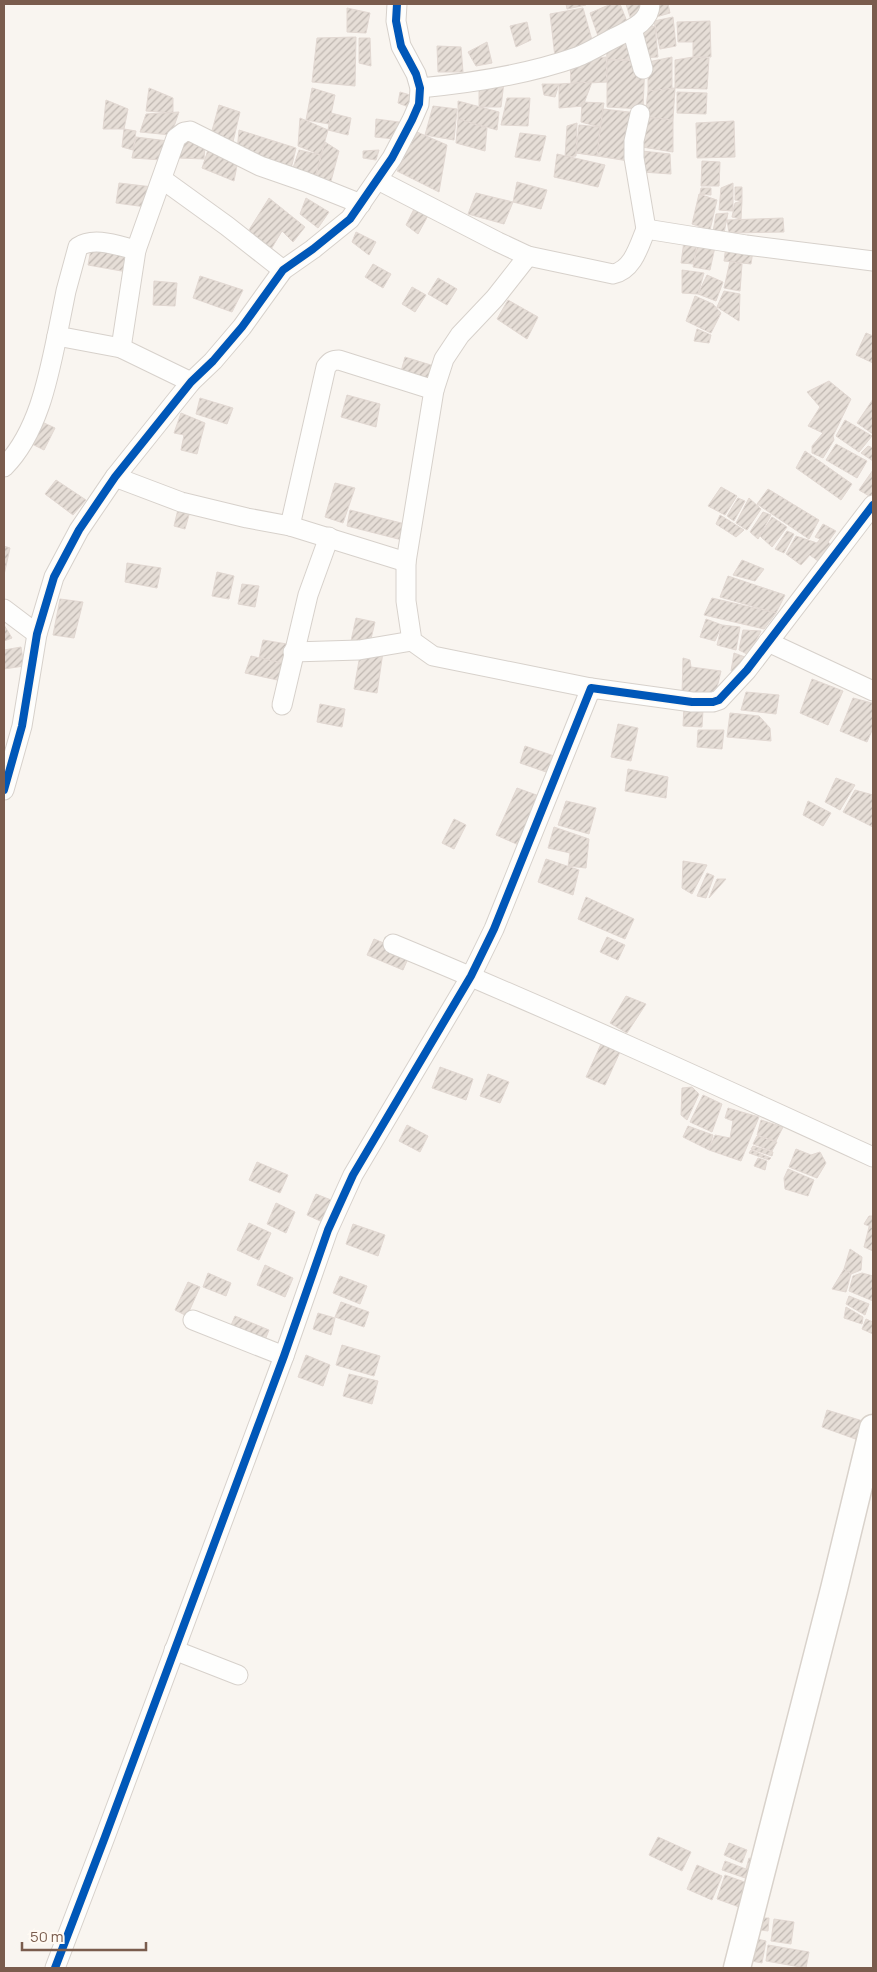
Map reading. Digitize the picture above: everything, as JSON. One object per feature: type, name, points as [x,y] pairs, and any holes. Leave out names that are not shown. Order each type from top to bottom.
[{"type":"street","points":[[4,790],[22,726],[37,634],[54,578],[79,530],[115,476],[191,382],[213,362],[242,327],[283,270],[350,219],[392,158],[415,115],[420,98],[420,88],[416,74],[401,46],[396,21],[397,4]]},
{"type":"street","points":[[420,88],[455,85],[521,74],[578,56],[632,29],[646,19],[650,12],[650,4]]},
{"type":"street","points":[[632,29],[643,69]]},
{"type":"street","points":[[378,180],[528,256],[613,274],[620,272],[630,264],[646,228],[634,158],[634,141],[640,114]]},
{"type":"street","points":[[121,348],[136,250],[176,138],[184,132],[190,131],[260,166],[361,204]]},
{"type":"street","points":[[162,179],[227,226],[283,270]]},
{"type":"street","points":[[646,228],[746,245],[873,261]]},
{"type":"street","points":[[4,467],[14,456],[30,425],[47,383],[66,290],[78,247],[84,243],[104,243],[136,250]]},
{"type":"street","points":[[412,641],[406,601],[406,562],[434,390],[444,359],[460,335],[495,298],[528,256]]},
{"type":"street","points":[[58,336],[121,348],[191,382]]},
{"type":"street","points":[[290,526],[326,368],[330,363],[334,360],[339,360],[434,390]]},
{"type":"street","points":[[115,476],[181,502],[290,526],[406,562]]},
{"type":"street","points":[[293,652],[359,650],[412,641],[433,656],[469,664],[591,688],[692,702],[713,702],[719,700],[747,670],[873,504]]},
{"type":"street","points":[[282,705],[308,595],[329,537]]},
{"type":"street","points":[[4,609],[37,634]]},
{"type":"street","points":[[768,642],[873,691]]},
{"type":"street","points":[[55,1968],[284,1356],[328,1230],[353,1175],[471,976],[494,929],[591,688]]},
{"type":"street","points":[[393,944],[471,976],[873,1157]]},
{"type":"street","points":[[193,1320],[284,1356]]},
{"type":"street","points":[[737,1968],[834,1589],[873,1428]]},
{"type":"street","points":[[174,1650],[238,1675]]},
{"type":"building","points":[[566,4],[586,4],[586,5],[567,9]]},
{"type":"building","points":[[611,4],[620,4],[630,29],[598,36],[590,13]]},
{"type":"building","points":[[626,4],[643,4],[646,16],[631,20]]},
{"type":"building","points":[[654,4],[668,4],[670,13],[656,17]]},
{"type":"building","points":[[347,8],[370,13],[366,33],[347,32]]},
{"type":"building","points":[[583,8],[594,47],[555,57],[550,14]]},
{"type":"building","points":[[673,17],[676,46],[660,49],[654,21]]},
{"type":"building","points":[[710,21],[711,57],[693,57],[693,42],[678,42],[677,22]]},
{"type":"building","points":[[527,22],[531,40],[516,47],[510,26]]},
{"type":"building","points":[[655,26],[658,57],[640,58],[638,29]]},
{"type":"building","points":[[636,35],[637,59],[607,60],[606,40]]},
{"type":"building","points":[[356,37],[355,86],[312,82],[317,38]]},
{"type":"building","points":[[359,38],[370,38],[371,66],[359,63]]},
{"type":"building","points":[[487,42],[492,63],[476,66],[468,52]]},
{"type":"building","points":[[437,46],[461,47],[463,72],[438,72]]},
{"type":"building","points":[[606,57],[607,82],[571,84],[570,61]]},
{"type":"building","points":[[672,57],[672,91],[648,91],[648,62]]},
{"type":"building","points":[[693,57],[709,58],[707,89],[675,88],[675,60]]},
{"type":"building","points":[[607,60],[645,61],[643,109],[607,107]]},
{"type":"building","points":[[504,82],[501,107],[479,107],[479,86]]},
{"type":"building","points":[[592,82],[583,106],[559,108],[559,84]]},
{"type":"building","points":[[542,84],[559,84],[555,97],[544,95]]},
{"type":"building","points":[[149,88],[173,98],[173,113],[146,111]]},
{"type":"building","points":[[312,88],[335,95],[329,124],[306,120]]},
{"type":"building","points":[[675,88],[673,120],[645,117],[648,91]]},
{"type":"building","points":[[400,92],[420,98],[414,109],[398,103]]},
{"type":"building","points":[[677,92],[707,93],[706,114],[677,113]]},
{"type":"building","points":[[507,98],[530,98],[528,126],[501,125]]},
{"type":"building","points":[[106,100],[128,109],[124,129],[103,129]]},
{"type":"building","points":[[458,101],[499,112],[497,130],[458,119]]},
{"type":"building","points":[[582,102],[604,103],[600,127],[581,122]]},
{"type":"building","points":[[219,105],[240,112],[232,146],[210,138]]},
{"type":"building","points":[[433,106],[457,109],[454,140],[425,135]]},
{"type":"building","points":[[603,109],[646,114],[641,163],[597,156]]},
{"type":"building","points":[[179,112],[171,135],[140,132],[146,114]]},
{"type":"building","points":[[331,113],[351,118],[348,135],[328,130]]},
{"type":"building","points":[[645,117],[673,120],[673,152],[642,147]]},
{"type":"building","points":[[300,118],[328,130],[321,155],[298,146]]},
{"type":"building","points":[[376,119],[399,122],[395,139],[375,137]]},
{"type":"building","points":[[458,119],[487,128],[485,151],[456,143]]},
{"type":"building","points":[[734,121],[735,157],[697,158],[696,123]]},
{"type":"building","points":[[577,123],[576,156],[565,157],[567,126]]},
{"type":"building","points":[[579,125],[600,127],[597,156],[576,153]]},
{"type":"building","points":[[124,129],[136,131],[133,150],[122,147]]},
{"type":"building","points":[[239,130],[296,148],[291,169],[237,152]]},
{"type":"building","points":[[417,132],[447,145],[439,192],[397,171]]},
{"type":"building","points":[[520,133],[546,136],[540,161],[515,157]]},
{"type":"building","points":[[136,137],[168,141],[162,160],[132,158]]},
{"type":"building","points":[[181,140],[205,146],[204,159],[179,158]]},
{"type":"building","points":[[325,142],[339,151],[331,181],[314,182]]},
{"type":"building","points":[[209,147],[239,155],[234,181],[202,168]]},
{"type":"building","points":[[299,150],[321,155],[314,182],[291,174]]},
{"type":"building","points":[[379,150],[376,160],[363,158],[363,151]]},
{"type":"building","points":[[642,151],[670,154],[671,174],[642,172]]},
{"type":"building","points":[[557,154],[605,165],[598,187],[554,177]]},
{"type":"building","points":[[702,161],[720,162],[719,186],[701,186]]},
{"type":"building","points":[[517,182],[547,190],[541,209],[513,202]]},
{"type":"building","points":[[119,183],[153,187],[146,207],[116,203]]},
{"type":"building","points":[[733,183],[733,211],[719,210],[721,188]]},
{"type":"building","points":[[735,187],[742,187],[742,201],[735,200]]},
{"type":"building","points":[[701,188],[711,188],[711,195],[700,194]]},
{"type":"building","points":[[476,193],[513,202],[504,224],[468,214]]},
{"type":"building","points":[[699,194],[717,200],[710,230],[692,224]]},
{"type":"building","points":[[269,198],[305,227],[293,242],[282,231],[270,251],[249,230]]},
{"type":"building","points":[[306,198],[329,212],[318,228],[300,214]]},
{"type":"building","points":[[742,201],[741,219],[732,217],[735,203]]},
{"type":"building","points":[[416,205],[430,212],[418,234],[406,225]]},
{"type":"building","points":[[728,213],[724,233],[713,232],[716,214]]},
{"type":"building","points":[[783,218],[784,232],[729,233],[727,220]]},
{"type":"building","points":[[356,232],[376,242],[369,255],[352,242]]},
{"type":"building","points":[[684,241],[697,242],[694,264],[681,263]]},
{"type":"building","points":[[698,244],[715,247],[710,270],[693,267]]},
{"type":"building","points":[[726,246],[753,251],[751,264],[724,261]]},
{"type":"building","points":[[91,249],[130,255],[127,272],[88,265]]},
{"type":"building","points":[[730,261],[742,264],[740,291],[724,288]]},
{"type":"building","points":[[373,264],[391,274],[383,288],[365,277]]},
{"type":"building","points":[[682,270],[704,273],[698,294],[682,293]]},
{"type":"building","points":[[707,275],[723,282],[716,301],[698,294]]},
{"type":"building","points":[[200,276],[243,290],[232,312],[193,298]]},
{"type":"building","points":[[438,278],[457,289],[447,305],[428,294]]},
{"type":"building","points":[[154,281],[177,283],[175,306],[153,305]]},
{"type":"building","points":[[412,287],[426,295],[415,312],[402,304]]},
{"type":"building","points":[[724,291],[740,294],[739,321],[717,307]]},
{"type":"building","points":[[695,296],[713,304],[721,313],[711,333],[686,321]]},
{"type":"building","points":[[508,300],[538,317],[527,339],[497,319]]},
{"type":"building","points":[[697,329],[711,335],[709,343],[694,341]]},
{"type":"building","points":[[866,333],[873,336],[873,363],[856,355]]},
{"type":"building","points":[[405,357],[434,366],[428,388],[399,379]]},
{"type":"building","points":[[829,381],[851,399],[833,436],[834,440],[823,458],[812,453],[812,446],[823,433],[808,426],[820,407],[807,392]]},
{"type":"building","points":[[347,395],[380,404],[376,427],[341,417]]},
{"type":"building","points":[[200,398],[233,408],[227,424],[196,414]]},
{"type":"building","points":[[873,399],[873,434],[857,423]]},
{"type":"building","points":[[181,413],[205,423],[197,454],[181,450],[184,435],[174,433]]},
{"type":"building","points":[[845,420],[872,436],[859,452],[836,436]]},
{"type":"building","points":[[42,422],[55,428],[44,450],[32,444]]},
{"type":"building","points":[[836,444],[867,461],[857,478],[826,460]]},
{"type":"building","points":[[868,446],[873,448],[873,461],[861,453]]},
{"type":"building","points":[[805,451],[852,484],[841,500],[796,468]]},
{"type":"building","points":[[873,470],[873,493],[871,497],[859,490]]},
{"type":"building","points":[[56,480],[86,500],[73,515],[45,494]]},
{"type":"building","points":[[335,483],[355,488],[343,523],[325,517]]},
{"type":"building","points":[[721,487],[737,496],[725,515],[708,506]]},
{"type":"building","points":[[768,489],[819,520],[809,539],[757,504]]},
{"type":"building","points":[[738,498],[745,501],[734,521],[727,516]]},
{"type":"building","points":[[749,498],[761,509],[747,530],[736,523]]},
{"type":"building","points":[[179,505],[191,508],[185,529],[174,526]]},
{"type":"building","points":[[350,510],[413,526],[410,542],[347,526]]},
{"type":"building","points":[[763,512],[771,515],[758,539],[750,532]]},
{"type":"building","points":[[720,515],[744,530],[736,537],[716,524]]},
{"type":"building","points":[[772,517],[787,527],[772,547],[760,536]]},
{"type":"building","points":[[823,524],[836,531],[828,542],[836,549],[822,564],[810,555],[801,565],[786,554],[796,536],[817,543],[820,539],[815,537]]},
{"type":"building","points":[[787,531],[794,534],[784,553],[775,549]]},
{"type":"building","points":[[4,546],[10,548],[4,575]]},
{"type":"building","points":[[742,560],[764,569],[755,581],[733,575]]},
{"type":"building","points":[[127,563],[161,568],[157,588],[125,582]]},
{"type":"building","points":[[217,572],[234,576],[229,599],[212,596]]},
{"type":"building","points":[[728,576],[785,595],[776,613],[720,597]]},
{"type":"building","points":[[242,584],[259,586],[255,607],[238,604]]},
{"type":"building","points":[[712,598],[776,613],[764,629],[704,615]]},
{"type":"building","points":[[60,599],[83,602],[74,638],[53,635]]},
{"type":"building","points":[[356,618],[375,622],[370,643],[351,641]]},
{"type":"building","points":[[706,619],[722,625],[715,641],[700,637]]},
{"type":"building","points":[[4,625],[12,638],[4,641]]},
{"type":"building","points":[[722,625],[740,627],[736,650],[717,645]]},
{"type":"building","points":[[743,630],[761,631],[749,655],[739,650]]},
{"type":"building","points":[[263,640],[287,644],[282,663],[259,658]]},
{"type":"building","points":[[21,647],[24,666],[4,669],[4,650]]},
{"type":"building","points":[[383,652],[377,693],[354,689],[360,655]]},
{"type":"building","points":[[734,653],[745,657],[737,672],[731,671]]},
{"type":"building","points":[[251,656],[286,664],[282,681],[245,673]]},
{"type":"building","points":[[683,658],[690,660],[691,667],[721,671],[715,696],[682,695]]},
{"type":"building","points":[[812,679],[843,691],[828,725],[800,713]]},
{"type":"building","points":[[746,692],[779,695],[776,714],[741,710]]},
{"type":"building","points":[[853,698],[872,703],[873,728],[867,742],[840,731]]},
{"type":"building","points":[[320,704],[345,709],[342,727],[317,722]]},
{"type":"building","points":[[684,705],[703,710],[702,727],[683,726]]},
{"type":"building","points":[[730,713],[759,716],[770,728],[771,741],[727,737]]},
{"type":"building","points":[[618,724],[638,728],[631,761],[611,757]]},
{"type":"building","points":[[698,730],[724,730],[722,749],[697,747]]},
{"type":"building","points":[[525,746],[557,757],[552,774],[520,763]]},
{"type":"building","points":[[628,769],[668,777],[666,798],[625,791]]},
{"type":"building","points":[[836,778],[855,785],[840,810],[825,802]]},
{"type":"building","points":[[517,788],[542,797],[521,846],[496,835]]},
{"type":"building","points":[[855,790],[873,795],[873,827],[843,812]]},
{"type":"building","points":[[566,801],[596,808],[589,834],[558,825]]},
{"type":"building","points":[[808,801],[831,813],[823,826],[803,815]]},
{"type":"building","points":[[454,819],[466,825],[454,849],[442,843]]},
{"type":"building","points":[[554,827],[589,839],[586,868],[568,866],[570,853],[548,848]]},
{"type":"building","points":[[546,859],[579,870],[573,895],[538,882]]},
{"type":"building","points":[[683,861],[707,865],[692,894],[682,888]]},
{"type":"building","points":[[707,873],[714,876],[706,898],[697,896]]},
{"type":"building","points":[[717,879],[726,879],[709,898]]},
{"type":"building","points":[[586,897],[634,919],[625,939],[578,919]]},
{"type":"building","points":[[607,937],[625,945],[618,960],[600,952]]},
{"type":"building","points":[[374,939],[410,954],[403,970],[367,955]]},
{"type":"building","points":[[626,996],[646,1004],[627,1033],[610,1023]]},
{"type":"building","points":[[601,1044],[620,1052],[605,1085],[586,1077]]},
{"type":"building","points":[[440,1067],[473,1079],[466,1100],[432,1088]]},
{"type":"building","points":[[488,1074],[509,1082],[500,1103],[480,1096]]},
{"type":"building","points":[[692,1087],[699,1094],[687,1120],[681,1115],[682,1088]]},
{"type":"building","points":[[703,1095],[722,1104],[712,1132],[690,1122]]},
{"type":"building","points":[[728,1108],[759,1117],[741,1161],[709,1150],[715,1135],[730,1138],[733,1121],[725,1118]]},
{"type":"building","points":[[761,1120],[783,1127],[776,1141],[757,1135]]},
{"type":"building","points":[[407,1125],[428,1136],[420,1152],[399,1141]]},
{"type":"building","points":[[688,1126],[713,1135],[709,1150],[683,1137]]},
{"type":"building","points":[[757,1136],[777,1142],[772,1151],[753,1144]]},
{"type":"building","points":[[753,1146],[773,1152],[772,1156],[751,1149]]},
{"type":"building","points":[[796,1149],[811,1155],[820,1152],[826,1163],[817,1178],[789,1167]]},
{"type":"building","points":[[751,1150],[771,1158],[769,1160],[749,1153]]},
{"type":"building","points":[[758,1158],[767,1161],[765,1170],[754,1166]]},
{"type":"building","points":[[257,1162],[288,1175],[280,1193],[249,1180]]},
{"type":"building","points":[[788,1169],[814,1180],[808,1196],[785,1189],[784,1178]]},
{"type":"building","points":[[316,1194],[336,1202],[327,1224],[307,1215]]},
{"type":"building","points":[[276,1203],[295,1212],[286,1233],[267,1224]]},
{"type":"building","points":[[869,1216],[873,1216],[873,1228],[864,1224]]},
{"type":"building","points":[[249,1223],[271,1233],[259,1260],[237,1250]]},
{"type":"building","points":[[353,1224],[385,1235],[378,1256],[346,1244]]},
{"type":"building","points":[[869,1227],[873,1228],[873,1251],[864,1247]]},
{"type":"building","points":[[850,1249],[862,1257],[861,1270],[851,1274],[844,1269]]},
{"type":"building","points":[[265,1265],[293,1278],[285,1297],[257,1285]]},
{"type":"building","points":[[844,1269],[851,1274],[846,1292],[832,1289]]},
{"type":"building","points":[[208,1273],[231,1283],[226,1296],[203,1287]]},
{"type":"building","points":[[862,1273],[873,1276],[873,1301],[849,1291],[853,1276]]},
{"type":"building","points":[[340,1276],[367,1286],[360,1304],[333,1293]]},
{"type":"building","points":[[188,1282],[200,1287],[187,1316],[175,1310]]},
{"type":"building","points":[[849,1296],[869,1304],[865,1315],[846,1304]]},
{"type":"building","points":[[341,1302],[369,1312],[364,1327],[335,1317]]},
{"type":"building","points":[[846,1307],[863,1317],[862,1324],[844,1318]]},
{"type":"building","points":[[318,1313],[335,1318],[331,1335],[313,1329]]},
{"type":"building","points":[[235,1316],[269,1330],[263,1345],[229,1330]]},
{"type":"building","points":[[866,1319],[873,1322],[873,1334],[862,1329]]},
{"type":"building","points":[[342,1345],[380,1356],[374,1376],[336,1365]]},
{"type":"building","points":[[306,1355],[330,1365],[323,1386],[298,1377]]},
{"type":"building","points":[[349,1374],[378,1381],[372,1404],[343,1396]]},
{"type":"building","points":[[827,1410],[866,1422],[861,1441],[822,1427]]},
{"type":"building","points":[[658,1837],[691,1852],[682,1871],[649,1855]]},
{"type":"building","points":[[729,1843],[747,1850],[742,1863],[724,1855]]},
{"type":"building","points":[[749,1858],[758,1861],[751,1880],[722,1870],[725,1861],[746,1869]]},
{"type":"building","points":[[697,1865],[722,1876],[712,1900],[687,1889]]},
{"type":"building","points":[[725,1875],[750,1884],[742,1908],[717,1899]]},
{"type":"building","points":[[760,1918],[769,1918],[768,1931],[760,1930]]},
{"type":"building","points":[[774,1919],[794,1922],[791,1944],[771,1941]]},
{"type":"building","points":[[757,1939],[766,1941],[762,1963],[752,1961]]},
{"type":"building","points":[[768,1945],[809,1952],[806,1968],[766,1961]]},
{"type":"cycle path","points":[[4,790],[22,726],[37,634],[54,577],[79,530],[115,477],[191,382],[213,361],[242,327],[283,270],[350,219],[392,158],[412,120],[419,104],[420,88],[416,74],[401,46],[396,21],[397,4]]},
{"type":"cycle path","points":[[55,1968],[284,1356],[328,1230],[353,1175],[471,976],[494,929],[591,688],[692,702],[713,702],[719,700],[747,670],[873,505]]}]
